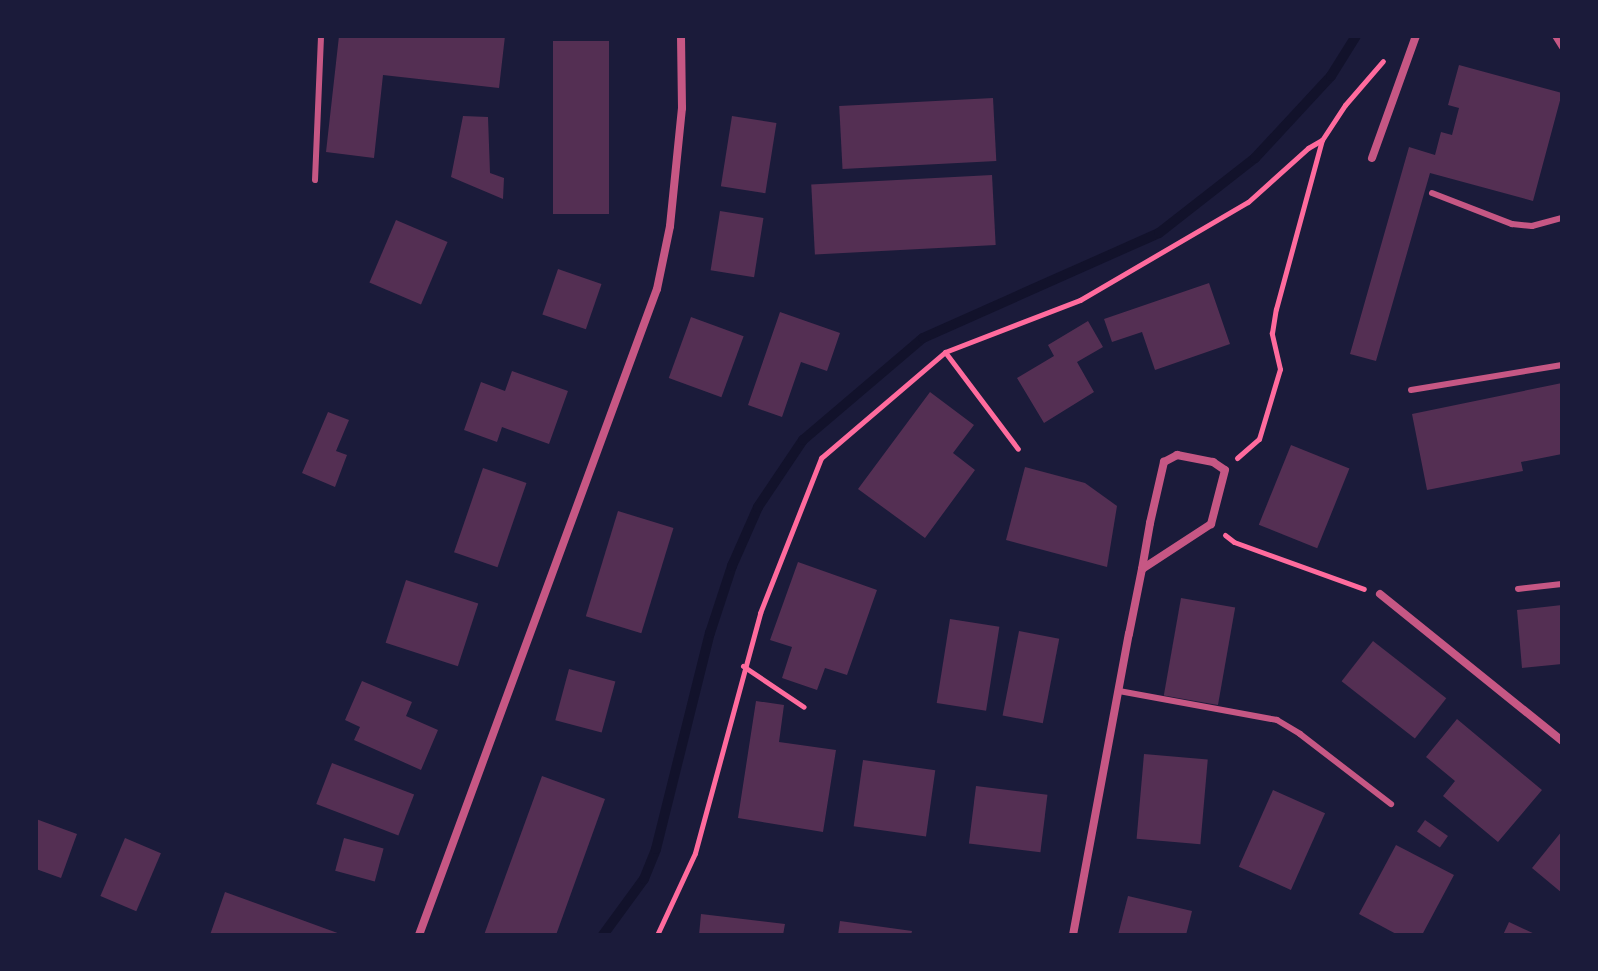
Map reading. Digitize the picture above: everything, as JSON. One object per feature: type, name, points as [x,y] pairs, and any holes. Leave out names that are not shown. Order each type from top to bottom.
[{"type":"street","points":[[419,935],[657,289],[670,226],[682,108],[681,36]]},
{"type":"street","points":[[1372,158],[1416,36]]},
{"type":"street","points":[[1073,935],[1142,569],[1164,462],[1177,455],[1213,462],[1225,470],[1211,524],[1142,569]]},
{"type":"street","points":[[1380,594],[1562,741]]},
{"type":"lane","points":[[315,180],[321,36]]},
{"type":"lane","points":[[1555,36],[1562,47]]},
{"type":"lane","points":[[1432,193],[1512,224],[1532,226],[1562,218]]},
{"type":"lane","points":[[1411,390],[1562,365]]},
{"type":"lane","points":[[1518,589],[1562,584]]},
{"type":"lane","points":[[1119,691],[1277,720],[1391,804]]},
{"type":"path","points":[[1225,470],[1259,439],[1280,369],[1272,333],[1276,309],[1322,140],[1345,105],[1387,57]]},
{"type":"path","points":[[657,935],[695,853],[710,810],[743,666],[760,613],[821,458],[945,352],[1080,300],[1248,202],[1308,148],[1322,140]]},
{"type":"path","points":[[945,352],[1018,449]]},
{"type":"path","points":[[1211,524],[1234,542],[1380,594]]},
{"type":"path","points":[[743,666],[804,707]]},
{"type":"building","points":[[339,36],[505,36],[499,88],[383,75],[374,158],[326,152]]},
{"type":"building","points":[[553,41],[609,41],[609,214],[553,214]]},
{"type":"building","points":[[1459,65],[1562,93],[1533,201],[1430,173],[1376,361],[1350,354],[1409,147],[1435,155],[1441,132],[1452,135],[1459,108],[1448,105]]},
{"type":"building","points":[[993,98],[996,161],[843,169],[839,106]]},
{"type":"building","points":[[463,116],[488,117],[490,173],[504,178],[503,199],[451,177]]},
{"type":"building","points":[[732,116],[776,123],[765,193],[721,186]]},
{"type":"building","points":[[992,175],[996,245],[815,254],[811,184]]},
{"type":"building","points":[[720,211],[763,218],[754,277],[711,270]]},
{"type":"building","points":[[396,220],[448,242],[421,304],[369,283]]},
{"type":"building","points":[[558,269],[601,284],[586,329],[542,314]]},
{"type":"building","points":[[1209,283],[1230,344],[1155,370],[1142,332],[1112,342],[1104,319]]},
{"type":"building","points":[[780,312],[840,333],[827,371],[801,362],[782,417],[748,405]]},
{"type":"building","points":[[691,317],[744,336],[721,397],[669,378]]},
{"type":"building","points":[[1088,321],[1103,347],[1077,362],[1094,392],[1044,423],[1017,378],[1054,356],[1048,345]]},
{"type":"building","points":[[512,371],[568,391],[549,444],[502,427],[497,442],[464,430],[481,382],[505,391]]},
{"type":"building","points":[[1562,383],[1562,454],[1521,462],[1523,471],[1427,490],[1412,414]]},
{"type":"building","points":[[930,392],[974,425],[953,453],[975,470],[925,538],[858,489]]},
{"type":"building","points":[[328,412],[349,420],[336,451],[347,455],[335,487],[302,473]]},
{"type":"building","points":[[1291,445],[1349,469],[1317,548],[1259,525]]},
{"type":"building","points":[[1025,467],[1085,483],[1117,506],[1107,567],[1006,540]]},
{"type":"building","points":[[483,468],[526,483],[498,567],[454,552]]},
{"type":"building","points":[[618,511],[673,528],[641,633],[586,616]]},
{"type":"building","points":[[798,562],[877,590],[847,675],[825,668],[817,690],[782,678],[792,647],[770,640]]},
{"type":"building","points":[[406,580],[478,603],[458,666],[386,643]]},
{"type":"building","points":[[1181,598],[1235,608],[1218,705],[1164,695]]},
{"type":"building","points":[[1562,605],[1562,664],[1522,668],[1517,610]]},
{"type":"building","points":[[950,619],[999,627],[986,711],[937,703]]},
{"type":"building","points":[[1019,631],[1059,639],[1043,723],[1003,715]]},
{"type":"building","points":[[1373,641],[1446,698],[1415,738],[1342,681]]},
{"type":"building","points":[[569,669],[615,681],[602,733],[555,720]]},
{"type":"building","points":[[362,681],[412,702],[406,716],[438,730],[421,770],[354,740],[360,727],[345,720]]},
{"type":"building","points":[[756,701],[784,705],[779,742],[836,750],[823,832],[738,818]]},
{"type":"building","points":[[1457,719],[1542,790],[1498,842],[1443,796],[1455,781],[1426,757]]},
{"type":"building","points":[[1144,754],[1208,760],[1200,844],[1137,839]]},
{"type":"building","points":[[863,760],[935,770],[926,837],[854,826]]},
{"type":"building","points":[[332,763],[414,795],[398,836],[316,804]]},
{"type":"building","points":[[542,776],[605,799],[556,935],[484,935]]},
{"type":"building","points":[[976,786],[1047,795],[1040,852],[969,844]]},
{"type":"building","points":[[1273,790],[1325,813],[1291,890],[1239,867]]},
{"type":"building","points":[[36,819],[77,834],[61,878],[36,869]]},
{"type":"building","points":[[1425,820],[1448,836],[1440,848],[1417,831]]},
{"type":"building","points":[[1562,831],[1562,893],[1532,868]]},
{"type":"building","points":[[125,838],[161,853],[136,911],[100,896]]},
{"type":"building","points":[[344,838],[384,849],[375,881],[335,871]]},
{"type":"building","points":[[1396,845],[1454,875],[1422,935],[1398,935],[1359,914]]},
{"type":"building","points":[[225,892],[343,935],[210,935]]},
{"type":"building","points":[[1128,896],[1192,911],[1186,935],[1118,935]]},
{"type":"building","points":[[701,914],[785,924],[783,935],[699,935]]},
{"type":"building","points":[[840,921],[912,931],[911,935],[838,935]]},
{"type":"building","points":[[1509,922],[1537,935],[1503,935]]},
{"type":"waterway","points":[[603,935],[644,879],[656,849],[710,633],[732,566],[758,507],[803,440],[923,338],[1159,233],[1255,158],[1331,76],[1356,36]]}]
